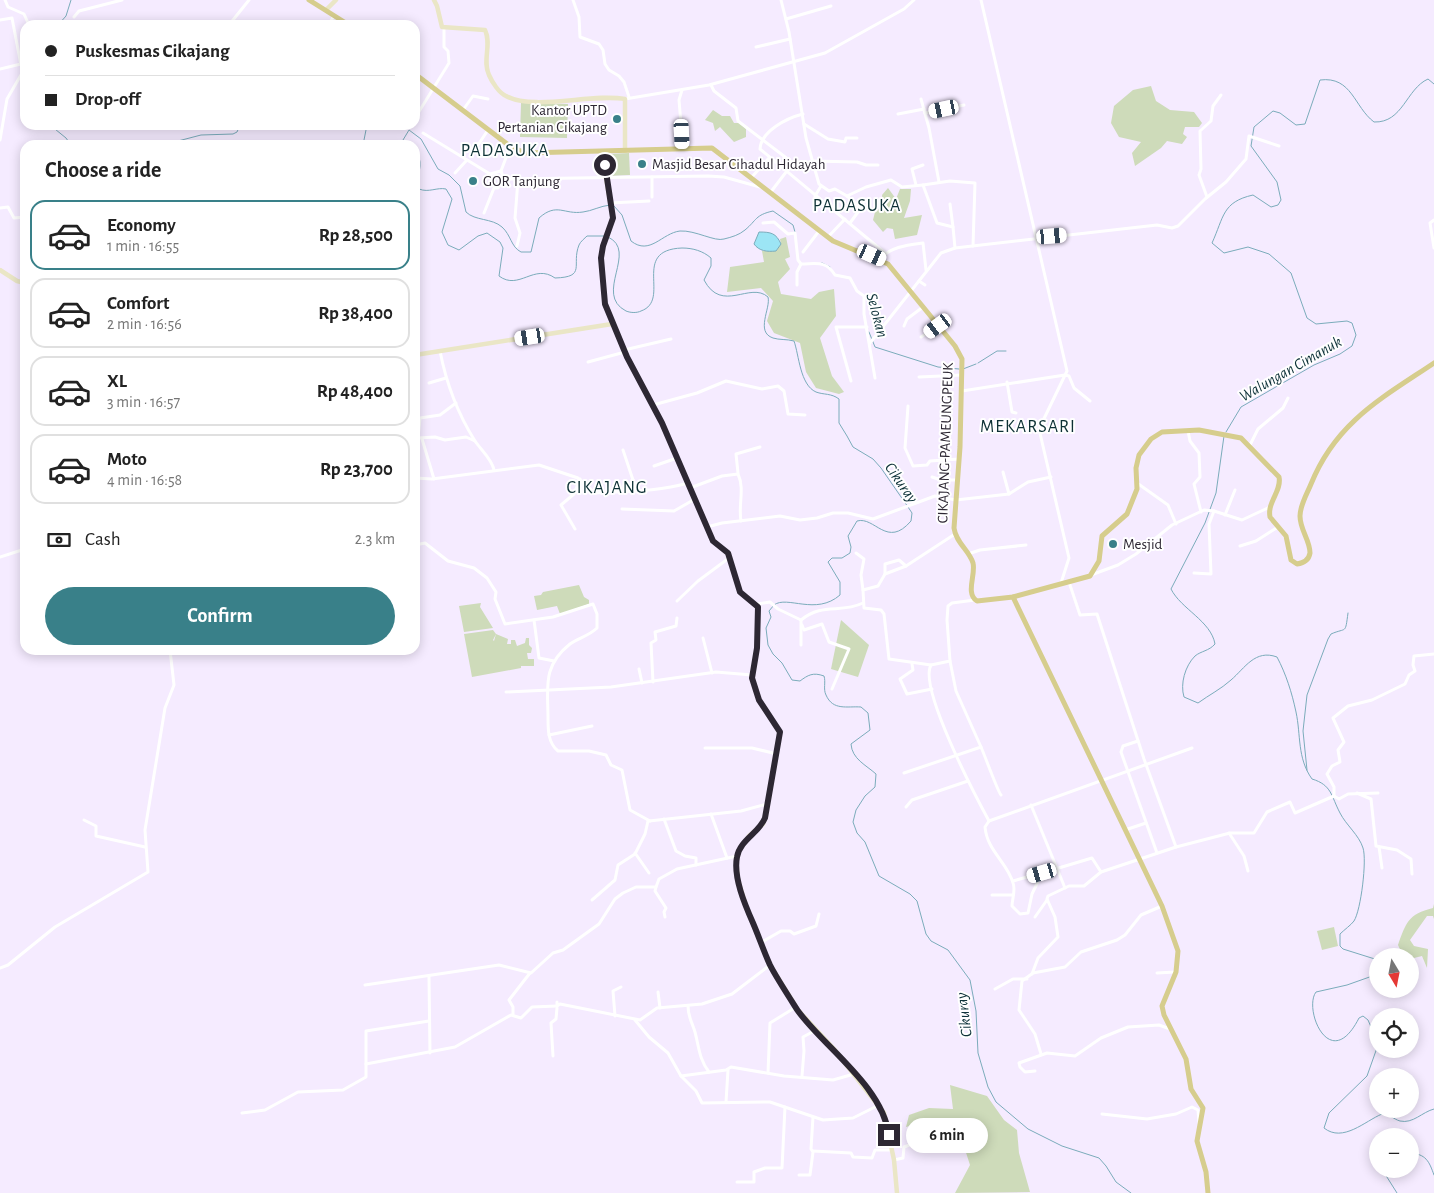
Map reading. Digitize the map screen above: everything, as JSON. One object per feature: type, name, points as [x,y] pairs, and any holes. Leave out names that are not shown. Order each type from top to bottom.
[{"type":"main road","points":[[309,0],[341,20]]},
{"type":"main road","name":"CIKAJANG-PAMEUNGPEUK","points":[[420,78],[511,147],[530,154],[712,148],[769,194],[828,237],[889,265],[960,354],[963,371],[955,534],[973,564],[972,590],[975,600]]},
{"type":"main road","points":[[975,600],[985,601],[1013,597],[1090,576],[1099,561],[1101,539],[1125,518],[1137,492],[1137,462],[1144,447],[1162,432],[1188,430],[1218,433],[1241,438],[1250,445],[1279,477],[1280,484],[1270,506],[1270,517],[1288,540],[1293,562],[1299,564],[1305,561],[1310,556],[1310,548],[1302,528],[1301,509],[1316,470],[1329,448],[1342,431],[1368,408],[1434,363]]},
{"type":"main road","points":[[1013,597],[1162,906],[1178,951],[1176,972],[1162,1004],[1164,1016],[1186,1059],[1192,1089],[1204,1108],[1199,1123],[1197,1141],[1206,1172],[1208,1193]]},
{"type":"street","points":[[5,0],[20,53]]},
{"type":"street","points":[[74,17],[80,11],[122,0]]},
{"type":"street","points":[[233,20],[249,0]]},
{"type":"street","points":[[326,10],[336,0]]},
{"type":"street","points":[[420,110],[450,60],[444,47],[444,28],[440,24],[438,6],[434,0]]},
{"type":"street","points":[[573,0],[579,18],[580,36],[599,44],[603,50],[605,64],[609,70],[624,82],[627,98],[625,151]]},
{"type":"street","points":[[781,0],[812,161],[821,186],[829,191],[835,189],[861,208],[850,223]]},
{"type":"street","points":[[444,28],[485,30],[488,43],[488,71],[498,89],[507,97],[527,101],[627,98],[711,85],[838,48],[904,9],[914,0]]},
{"type":"street","points":[[981,0],[1066,363],[1065,375],[1039,428],[1069,558],[1061,584]]},
{"type":"street","points":[[7,6],[24,14],[26,20]]},
{"type":"street","points":[[786,19],[831,6]]},
{"type":"street","points":[[331,20],[334,16]]},
{"type":"street","points":[[0,20],[10,17]]},
{"type":"street","points":[[756,47],[790,39]]},
{"type":"street","points":[[0,69],[20,65]]},
{"type":"street","points":[[0,140],[7,99],[20,77]]},
{"type":"street","points":[[711,85],[714,91],[736,108],[738,121],[792,162],[769,194]]},
{"type":"street","points":[[682,90],[679,100],[683,148]]},
{"type":"street","points":[[1207,198],[1199,175],[1201,170],[1200,131],[1211,121],[1213,106],[1221,95]]},
{"type":"street","points":[[463,110],[473,96],[488,98]]},
{"type":"street","points":[[921,100],[939,182]]},
{"type":"street","points":[[898,114],[964,105]]},
{"type":"street","points":[[803,114],[792,117],[773,128],[763,140],[760,148],[769,158],[885,253]]},
{"type":"street","points":[[804,124],[830,139],[845,142],[846,138],[857,138]]},
{"type":"street","points":[[476,148],[489,130]]},
{"type":"street","points":[[424,133],[466,161],[471,161],[490,174],[501,170]]},
{"type":"street","points":[[871,342],[941,253],[955,248],[1036,237],[1157,225],[1175,228],[1183,223],[1207,198],[1226,182],[1246,159],[1249,136],[1279,146]]},
{"type":"street","points":[[484,213],[494,188],[498,188],[503,177],[501,170],[511,147]]},
{"type":"street","points":[[604,152],[606,178],[613,218],[605,238],[601,271],[603,295],[612,324],[678,458],[706,528],[714,543],[726,551],[736,587],[757,604],[759,616],[757,648],[752,675],[756,695],[780,732],[763,824],[749,836],[737,856],[738,880],[770,965],[796,1007],[854,1074],[879,1105],[887,1119],[897,1193]]},
{"type":"street","points":[[751,179],[769,158]]},
{"type":"street","points":[[455,173],[466,161]]},
{"type":"street","points":[[812,161],[857,162],[867,165],[878,165]]},
{"type":"street","points":[[916,185],[912,170],[923,166]]},
{"type":"street","points":[[503,177],[518,180],[716,176],[761,187]]},
{"type":"street","points":[[652,177],[652,197]]},
{"type":"street","points":[[517,246],[520,233],[515,218],[518,180]]},
{"type":"street","points":[[847,196],[864,188],[891,180],[901,187],[939,182],[976,183],[973,246]]},
{"type":"street","points":[[923,185],[937,223],[952,227]]},
{"type":"street","points":[[815,196],[821,186]]},
{"type":"street","points":[[610,205],[648,201]]},
{"type":"street","points":[[950,204],[955,248]]},
{"type":"street","points":[[0,208],[8,206],[14,218],[20,217]]},
{"type":"street","points":[[828,237],[845,220]]},
{"type":"street","points":[[1434,220],[1430,222],[1434,248]]},
{"type":"street","points":[[764,223],[774,222],[788,234],[795,233],[798,260],[801,264]]},
{"type":"street","points":[[803,252],[819,231]]},
{"type":"street","points":[[881,260],[885,253],[903,246],[922,243],[926,270]]},
{"type":"street","points":[[801,264],[824,263],[835,274],[850,278],[864,296],[875,378]]},
{"type":"street","points":[[797,285],[797,272],[801,264]]},
{"type":"street","points":[[0,270],[20,281]]},
{"type":"street","points":[[919,281],[925,285]]},
{"type":"street","points":[[904,326],[907,319],[923,307]]},
{"type":"street","points":[[420,354],[612,324]]},
{"type":"street","points":[[921,337],[938,326]]},
{"type":"street","points":[[851,381],[836,327],[867,327]]},
{"type":"street","points":[[588,362],[671,339]]},
{"type":"street","points":[[440,351],[446,378],[456,402],[476,442],[494,470]]},
{"type":"street","points":[[919,377],[963,371]]},
{"type":"street","points":[[962,391],[982,389],[1006,382],[1065,375],[1069,376],[1074,388],[1090,401]]},
{"type":"street","points":[[429,383],[446,378]]},
{"type":"street","points":[[653,405],[695,394],[728,380],[763,389],[778,386],[784,391],[788,414],[804,415]]},
{"type":"street","points":[[1006,382],[1012,412],[1016,413]]},
{"type":"street","points":[[1250,445],[1258,429],[1283,408],[1288,398]]},
{"type":"street","points":[[420,418],[440,415],[456,402]]},
{"type":"street","points":[[908,406],[905,448],[912,466],[927,465],[930,461],[959,459]]},
{"type":"street","points":[[1188,430],[1189,440],[1199,453],[1200,476],[1194,484],[1201,512]]},
{"type":"street","points":[[434,479],[422,439],[436,437],[446,440],[466,437],[476,442]]},
{"type":"street","points":[[741,521],[742,491],[736,454],[760,447]]},
{"type":"street","points":[[623,450],[636,492]]},
{"type":"street","points":[[654,466],[678,458]]},
{"type":"street","points":[[420,478],[434,479],[539,465],[580,479],[595,493],[623,490],[636,492],[659,490],[689,486],[722,476],[738,474]]},
{"type":"street","points":[[1003,472],[1009,494]]},
{"type":"street","points":[[932,477],[941,480],[958,480]]},
{"type":"street","points":[[706,528],[780,516],[801,520],[819,518],[833,513],[847,513],[873,519],[935,496],[956,500],[1009,494],[1014,493],[1028,482],[1051,477]]},
{"type":"street","points":[[575,529],[561,505],[574,494],[580,479]]},
{"type":"street","points":[[1137,483],[1168,505],[1176,524]]},
{"type":"street","points":[[1225,515],[1234,490]]},
{"type":"street","points":[[622,509],[674,511],[695,499]]},
{"type":"street","points":[[1090,576],[1109,570],[1136,554],[1163,531],[1201,512],[1211,510],[1242,520],[1270,506]]},
{"type":"street","points":[[1194,573],[1211,574],[1209,524],[1211,510]]},
{"type":"street","points":[[1240,546],[1256,541],[1278,527]]},
{"type":"street","points":[[885,574],[906,566],[955,534]]},
{"type":"street","points":[[420,544],[425,543],[448,561],[474,568],[486,577],[496,592],[495,599],[504,624],[555,616],[590,604],[595,608],[598,619],[596,628],[570,644],[550,667],[546,691],[549,735],[553,746],[558,751],[588,751],[606,756],[611,765],[622,770],[630,810],[642,815],[649,821],[741,811],[767,804]]},
{"type":"street","points":[[968,554],[980,550],[1026,545]]},
{"type":"street","points":[[0,557],[20,551]]},
{"type":"street","points":[[856,554],[864,558],[861,575],[863,603],[866,609],[881,610],[884,614],[889,659],[912,664],[931,665],[948,664],[950,661]]},
{"type":"street","points":[[677,601],[698,581],[729,558]]},
{"type":"street","points":[[863,590],[878,586],[885,574],[885,564],[899,560],[906,566]]},
{"type":"street","points":[[1069,582],[1080,615],[1097,614],[1138,741],[1176,847]]},
{"type":"street","points":[[975,600],[952,603],[948,606],[947,620],[950,661],[956,691],[995,778],[999,793],[1002,795]]},
{"type":"street","points":[[757,604],[769,601],[774,606],[801,620]]},
{"type":"street","points":[[801,620],[813,611],[854,607],[863,603]]},
{"type":"street","points":[[653,682],[651,643],[656,640],[655,632],[676,626],[677,618]]},
{"type":"street","points":[[534,620],[540,658],[554,661]]},
{"type":"street","points":[[801,620],[801,645]]},
{"type":"street","points":[[802,625],[804,630],[822,624],[829,642],[850,649],[832,689]]},
{"type":"street","points":[[703,638],[712,673]]},
{"type":"street","points":[[1334,797],[1334,787],[1327,774],[1332,766],[1340,762],[1337,753],[1344,742],[1333,718],[1348,706],[1372,700],[1405,684],[1409,675],[1415,671],[1413,665],[1414,656],[1434,654]]},
{"type":"street","points":[[0,968],[8,964],[55,927],[147,873],[149,868],[145,848],[145,830],[165,708],[174,685],[171,655]]},
{"type":"street","points":[[912,664],[912,670],[900,679],[908,694],[932,689]]},
{"type":"street","points":[[931,665],[929,669],[932,689],[945,734],[989,821]]},
{"type":"street","points":[[639,669],[642,683]]},
{"type":"street","points":[[506,692],[546,691],[653,682],[712,673],[752,675]]},
{"type":"street","points":[[549,735],[592,726]]},
{"type":"street","points":[[1138,741],[1122,747],[1128,771],[1157,853]]},
{"type":"street","points":[[705,748],[752,748],[777,754]]},
{"type":"street","points":[[904,773],[981,748]]},
{"type":"street","points":[[1042,873],[1032,894],[1027,914],[1020,914],[1013,909],[1013,881],[989,840],[985,827],[989,821],[1192,748]]},
{"type":"street","points":[[906,807],[912,800],[968,781]]},
{"type":"street","points":[[1357,793],[1371,799],[1376,845],[1379,847],[1382,868]]},
{"type":"street","points":[[1035,917],[1048,896],[1065,888],[1084,886],[1101,872],[1176,847],[1229,833],[1254,833],[1267,812],[1290,802],[1295,813],[1334,797],[1339,799],[1348,794],[1378,793]]},
{"type":"street","points":[[1031,805],[1055,868],[1065,888]]},
{"type":"street","points":[[711,814],[726,858]]},
{"type":"street","points":[[664,819],[675,850],[681,855],[696,858],[696,865]]},
{"type":"street","points":[[84,820],[96,826],[96,836],[145,848]]},
{"type":"street","points":[[592,900],[616,880],[618,865],[635,853],[645,834],[649,821]]},
{"type":"street","points":[[1125,830],[1146,823]]},
{"type":"street","points":[[1229,833],[1244,856],[1248,871]]},
{"type":"street","points":[[1379,847],[1398,850],[1411,859],[1412,874]]},
{"type":"street","points":[[635,853],[649,873]]},
{"type":"street","points":[[665,917],[664,912],[666,908],[655,891],[659,879],[676,869],[737,856]]},
{"type":"street","points":[[1013,881],[1092,858],[1101,872]]},
{"type":"street","points":[[513,1014],[514,1008],[509,1000],[530,974],[553,953],[563,950],[599,924],[615,899],[623,893],[636,886],[656,888]]},
{"type":"street","points":[[992,895],[1013,895]]},
{"type":"street","points":[[1040,1054],[1035,1034],[1020,1010],[1021,985],[1032,974],[1038,958],[1058,937],[1055,917],[1047,900]]},
{"type":"street","points":[[1032,974],[1064,966],[1081,952],[1117,940],[1124,935],[1141,915],[1162,906]]},
{"type":"street","points":[[762,942],[781,931],[790,930],[794,934],[816,926],[818,914]]},
{"type":"street","points":[[365,985],[405,977],[429,977],[499,965],[530,974]]},
{"type":"street","points":[[513,1014],[521,1018],[532,1007],[560,1004],[640,1020],[653,1009],[702,1004],[735,993],[770,965]]},
{"type":"street","points":[[1157,973],[1176,972]]},
{"type":"street","points":[[429,977],[430,1053]]},
{"type":"street","points":[[995,989],[1013,979],[1028,979]]},
{"type":"street","points":[[615,1016],[613,991],[621,987]]},
{"type":"street","points":[[658,992],[660,1008]]},
{"type":"street","points":[[553,1056],[551,1023],[556,1019],[557,1005]]},
{"type":"street","points":[[688,1006],[688,1018],[694,1031],[698,1054],[709,1072]]},
{"type":"street","points":[[768,1073],[770,1023],[796,1007]]},
{"type":"street","points":[[366,1064],[458,1046],[513,1014]]},
{"type":"street","points":[[635,1020],[650,1038],[668,1053],[680,1076],[695,1090],[702,1103],[766,1101],[823,1120],[850,1118],[879,1105]]},
{"type":"street","points":[[242,1113],[265,1110],[298,1092],[345,1089],[365,1078],[366,1031],[429,1021]]},
{"type":"street","points":[[1035,1071],[1025,1072],[1019,1063],[1040,1054],[1050,1053],[1075,1056],[1101,1038],[1128,1027],[1165,1026],[1172,1031]]},
{"type":"street","points":[[802,1076],[803,1036],[816,1030]]},
{"type":"street","points":[[680,1076],[728,1070],[731,1067],[836,1080],[854,1074]]},
{"type":"street","points":[[726,1102],[728,1070]]},
{"type":"street","points":[[737,1182],[754,1182],[754,1172],[763,1168],[782,1168],[785,1106]]},
{"type":"street","points":[[1102,1114],[1146,1119],[1176,1114],[1192,1107],[1198,1110],[1199,1123]]},
{"type":"street","points":[[799,1175],[810,1174],[813,1151],[811,1148],[813,1117]]},
{"type":"street","points":[[894,1160],[903,1158],[904,1147],[914,1143]]},
{"type":"street","points":[[813,1151],[851,1154],[854,1158],[868,1159],[872,1158],[876,1150],[892,1150]]},
{"type":"green space","points":[[1151,86],[1156,101],[1170,110],[1194,112],[1202,123],[1199,127],[1185,127],[1183,134],[1187,137],[1182,144],[1167,141],[1161,148],[1135,166],[1132,153],[1141,142],[1119,137],[1111,123],[1114,106],[1133,90]]},
{"type":"green space","points":[[521,103],[568,104],[567,138],[520,137]]},
{"type":"green space","points":[[713,110],[722,116],[730,116],[734,123],[741,123],[746,129],[746,137],[734,142],[720,127],[715,131],[713,123],[705,120]]},
{"type":"green space","points":[[629,153],[630,175],[608,176],[607,154]]},
{"type":"green space","points":[[888,188],[896,199],[900,189],[911,189],[910,201],[904,218],[922,215],[917,235],[895,239],[893,229],[887,228],[883,232],[873,220],[875,212],[883,206],[882,195]]},
{"type":"green space","points":[[786,237],[790,257],[785,259],[790,269],[778,282],[781,294],[811,299],[819,292],[834,289],[836,316],[820,338],[832,376],[844,392],[839,394],[816,388],[806,372],[800,343],[774,333],[767,321],[773,301],[761,288],[727,292],[730,267],[764,262],[762,251],[776,251],[781,244],[780,239]]},
{"type":"green space","points":[[579,585],[584,597],[589,600],[589,604],[560,614],[557,606],[537,610],[534,596],[541,595],[543,592]]},
{"type":"green space","points":[[481,603],[480,607],[493,628],[464,632],[459,606]]},
{"type":"green space","points":[[841,620],[869,645],[858,677],[831,669]]},
{"type":"green space","points":[[493,630],[496,634],[508,639],[507,644],[511,644],[511,640],[515,640],[517,646],[525,643],[526,638],[529,638],[529,645],[532,648],[531,653],[527,653],[528,659],[534,659],[534,666],[521,666],[521,668],[472,677],[464,634]]},
{"type":"green space","points":[[1434,904],[1434,919],[1433,916],[1427,916],[1410,940],[1414,946],[1428,949],[1427,968],[1422,956],[1419,957],[1419,948],[1399,948],[1398,945],[1409,920],[1418,913],[1433,908]]},
{"type":"green space","points":[[1334,927],[1338,946],[1322,950],[1317,931]]},
{"type":"green space","points":[[950,1085],[987,1096],[1004,1120],[1017,1130],[1019,1153],[1030,1192],[955,1193],[970,1165],[960,1134],[938,1140],[921,1123],[906,1127],[909,1115],[929,1108],[953,1109]]},
{"type":"water","points":[[759,232],[770,233],[777,237],[781,244],[776,251],[764,250],[754,244]]},
{"type":"waterway","name":"Cikuray","points":[[62,20],[66,16],[71,0]]},
{"type":"waterway","name":"Walungan Cimanuk","points":[[1226,432],[1241,407],[1314,365],[1340,354],[1352,346],[1356,335],[1352,323],[1347,321],[1316,324],[1307,318],[1291,273],[1269,254],[1248,247],[1224,253],[1212,243],[1225,212],[1235,202],[1253,195],[1271,207],[1278,205],[1281,200],[1277,182],[1251,146],[1254,127],[1273,111],[1280,113],[1296,125],[1305,124],[1320,80],[1331,80],[1346,88],[1367,116],[1374,122],[1384,121],[1392,117],[1414,90],[1428,79],[1434,84]]},
{"type":"waterway","name":"Cikuray","points":[[56,130],[67,140]]},
{"type":"waterway","name":"Selokan","points":[[182,140],[201,135],[233,134],[238,130]]},
{"type":"waterway","name":"Selokan","points":[[364,140],[366,130]]},
{"type":"waterway","name":"Selokan","points":[[403,140],[409,130]]},
{"type":"waterway","name":"Selokan","points":[[409,130],[421,139],[438,169],[449,175],[460,186],[466,212],[474,217],[498,224],[521,252],[531,252],[539,218],[545,213],[556,210],[583,212],[610,205]]},
{"type":"waterway","name":"Cikuray","points":[[420,189],[446,189],[452,199],[442,232],[448,245],[459,250],[478,236],[487,233],[500,242],[503,248],[499,276],[506,280],[513,281],[540,273],[555,278],[571,275],[576,269],[577,252],[580,243],[587,236],[604,236]]},
{"type":"waterway","name":"Selokan","points":[[614,206],[622,215],[631,241],[644,246],[680,231],[692,232],[715,239],[735,236],[743,232],[759,216],[773,211],[793,225],[795,232]]},
{"type":"waterway","name":"Cikuray","points":[[608,237],[616,244],[619,252],[614,294],[617,304],[626,311],[638,312],[650,305],[653,297],[654,266],[658,257],[667,251],[682,248],[698,250],[711,258],[711,266],[704,280],[711,290],[719,295],[727,296],[753,292],[761,293],[768,297],[764,325],[765,331],[775,339],[794,341],[803,376],[807,383],[816,392],[839,399],[839,423],[853,447],[873,459],[912,513],[911,521],[903,529],[895,532],[888,532],[870,523],[857,521],[848,536],[851,547],[850,553],[842,558],[832,558],[828,562],[840,582],[840,595],[831,601],[821,604],[812,605],[786,602],[774,605],[769,611],[771,617],[766,628],[768,645],[792,680],[800,681],[814,674],[824,676],[825,693],[832,703],[841,707],[861,707],[868,713],[870,730],[851,744],[857,758],[876,774],[875,787],[865,796],[856,810],[853,822],[857,833],[865,842],[879,876],[910,894],[917,901],[926,934],[931,941],[948,950],[970,980],[976,1011],[978,1053],[988,1087],[996,1102],[1028,1129],[1062,1146],[1099,1158],[1116,1182],[1131,1193]]},
{"type":"waterway","name":"Selokan","points":[[822,263],[830,267]]},
{"type":"waterway","name":"Selokan","points":[[869,332],[875,347],[938,367],[959,369]]},
{"type":"waterway","name":"Selokan","points":[[978,363],[997,351],[1006,351]]},
{"type":"waterway","name":"Selokan","points":[[963,369],[976,364]]},
{"type":"waterway","name":"Walungan Cimanuk","points":[[1224,436],[1216,493],[1205,523],[1171,589],[1208,629],[1215,644],[1195,656],[1188,665],[1183,681],[1184,697],[1198,703],[1227,683],[1256,658],[1269,655],[1277,657],[1293,698],[1298,721],[1300,746],[1307,771],[1312,779],[1319,781],[1327,788],[1363,848],[1364,873],[1359,907],[1354,921],[1340,934],[1340,946],[1343,949],[1369,957]]},
{"type":"waterway","points":[[1307,770],[1303,731],[1307,695],[1328,639],[1331,634],[1346,627],[1348,613]]},
{"type":"waterway","name":"Walungan Cimanuk","points":[[1369,977],[1347,985],[1316,992],[1313,1000],[1316,1023],[1322,1033],[1329,1039],[1338,1040],[1348,1034],[1359,1018],[1363,1016],[1369,1022]]},
{"type":"waterway","name":"Walungan Cimanuk","points":[[1373,1058],[1367,1076],[1329,1113],[1324,1128],[1331,1132],[1346,1132],[1382,1114],[1400,1121],[1409,1121],[1434,1109]]},
{"type":"waterway","name":"Walungan Cimanuk","points":[[1419,1155],[1426,1159],[1434,1175]]},
{"type":"waterway","name":"Walungan Cimanuk","points":[[1388,1178],[1397,1193]]},
{"type":"place","name":"Kantor UPTD Pertanian Cikajang","points":[[617,119]]},
{"type":"place","name":"Masjid Besar Cihadul Hidayah","points":[[642,164]]},
{"type":"place","name":"GOR Tanjung","points":[[473,181]]},
{"type":"place","name":"Mesjid","points":[[1113,544]]},
{"type":"district","name":"PADASUKA","points":[[505,150]]},
{"type":"district","name":"PADASUKA","points":[[857,205]]},
{"type":"district","name":"MEKARSARI","points":[[1028,426]]},
{"type":"district","name":"CIKAJANG","points":[[607,487]]},
{"type":"route","points":[[605,165],[613,218],[603,246],[601,258],[605,304],[627,357],[678,458],[706,528],[714,543],[728,553],[736,587],[757,604],[758,607],[757,648],[752,678],[756,695],[772,718],[780,732],[780,736],[763,824],[749,836],[739,850],[736,859],[738,880],[742,894],[770,965],[804,1018],[834,1049],[868,1090],[887,1119],[889,1135]]}]
